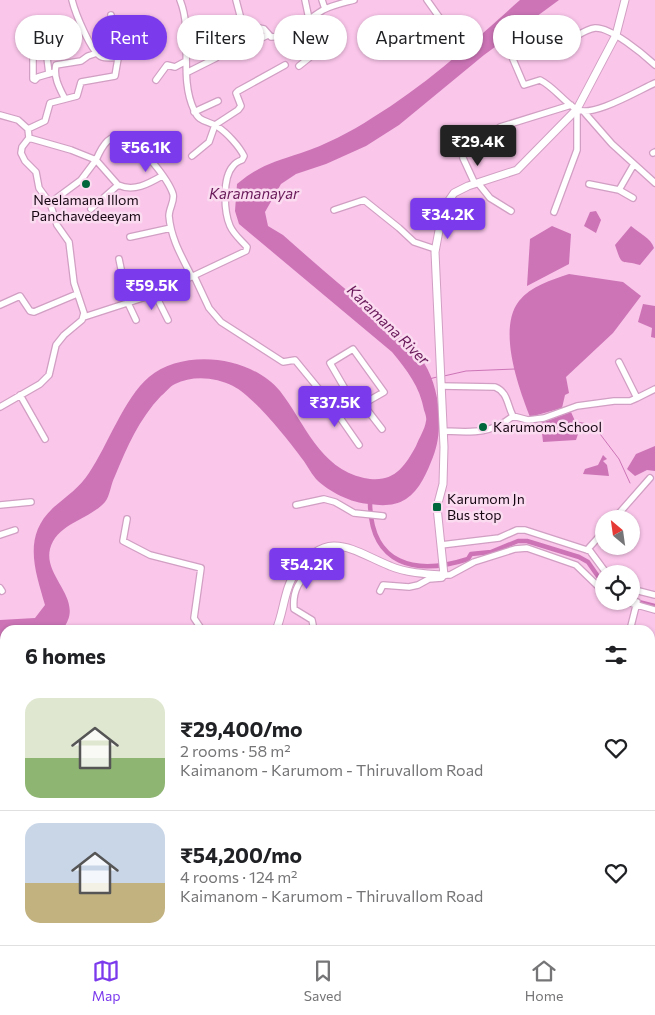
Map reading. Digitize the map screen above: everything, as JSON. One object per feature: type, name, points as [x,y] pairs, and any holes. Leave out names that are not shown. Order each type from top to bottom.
[{"type":"main road","points":[[277,625],[290,583],[296,572],[318,551],[336,546],[353,548],[392,567],[444,575],[437,507],[443,484],[443,431],[435,249],[444,209],[454,193],[517,170],[577,109],[616,35],[625,0]]},
{"type":"street","points":[[72,0],[81,26],[92,45]]},
{"type":"street","points":[[0,407],[40,384],[49,375],[56,345],[84,317],[155,294],[246,251],[247,247],[236,237],[230,226],[225,195],[229,172],[233,165],[242,160],[244,156],[215,125],[202,122],[194,112],[187,93],[186,21],[180,0]]},
{"type":"street","points":[[236,0],[242,19],[250,26],[261,27],[268,35],[274,37]]},
{"type":"street","points":[[305,0],[308,15]]},
{"type":"street","points":[[322,0],[325,9]]},
{"type":"street","points":[[315,15],[325,9],[354,0]]},
{"type":"street","points":[[427,0],[438,15]]},
{"type":"street","points":[[581,34],[597,28],[616,35],[655,65]]},
{"type":"street","points":[[264,37],[268,35]]},
{"type":"street","points":[[33,60],[33,79],[35,80],[38,77],[52,73],[56,66],[75,62],[92,55]]},
{"type":"street","points":[[49,60],[52,73],[65,99]]},
{"type":"street","points":[[28,128],[45,121],[50,103],[74,98],[79,94],[81,82],[115,76],[118,60]]},
{"type":"street","points":[[188,72],[212,60]]},
{"type":"street","points":[[300,66],[307,60]]},
{"type":"street","points":[[513,60],[522,84],[526,86],[540,80],[577,109],[612,144],[655,182]]},
{"type":"street","points":[[156,80],[167,66],[176,67],[186,61]]},
{"type":"street","points":[[192,156],[209,142],[215,125],[238,110],[240,106],[236,93],[238,91],[285,65]]},
{"type":"street","points":[[500,127],[577,109],[598,109],[655,83]]},
{"type":"street","points":[[194,112],[218,101]]},
{"type":"street","points":[[554,212],[577,150],[577,109]]},
{"type":"street","points":[[0,115],[18,120],[28,128],[29,138],[20,150],[22,158],[36,172],[39,188],[50,203],[57,226],[71,248],[77,294],[84,317]]},
{"type":"street","points":[[50,203],[81,180],[96,160],[103,144],[116,136],[128,137],[162,176],[173,195],[169,210],[171,228],[178,248],[209,308],[220,322],[283,362],[295,360],[327,400],[359,445]]},
{"type":"street","points":[[29,138],[71,150],[96,160],[118,185],[138,188],[162,176]]},
{"type":"street","points":[[142,151],[162,138]]},
{"type":"street","points":[[463,158],[477,184],[490,198],[511,211]]},
{"type":"street","points":[[619,190],[634,164]]},
{"type":"street","points":[[589,184],[619,190],[633,198]]},
{"type":"street","points":[[91,209],[118,185]]},
{"type":"street","points":[[334,210],[364,200],[414,242],[435,249]]},
{"type":"street","points":[[130,237],[171,228]]},
{"type":"street","points":[[119,259],[128,303],[136,320]]},
{"type":"street","points":[[0,305],[20,296],[32,312],[77,294]]},
{"type":"street","points":[[155,294],[168,320]]},
{"type":"street","points":[[348,394],[330,362],[353,349],[386,392],[363,404]]},
{"type":"street","points":[[619,362],[637,398]]},
{"type":"street","points":[[441,386],[495,387],[501,389],[513,416]]},
{"type":"street","points":[[513,416],[528,420],[544,418],[577,406],[614,401],[630,401],[655,389]]},
{"type":"street","points":[[327,400],[355,394],[382,429]]},
{"type":"street","points":[[20,395],[45,438]]},
{"type":"street","points":[[443,431],[486,432],[502,426],[513,416]]},
{"type":"street","points":[[622,510],[650,478]]},
{"type":"street","points":[[296,505],[324,499],[335,502],[348,511],[383,516]]},
{"type":"street","points":[[0,505],[32,502]]},
{"type":"street","points":[[127,519],[123,542],[150,555],[200,568],[194,618],[199,625]]},
{"type":"street","points":[[0,535],[15,530]]},
{"type":"street","points":[[441,545],[499,538],[517,530],[525,530],[587,550],[595,556],[602,565]]},
{"type":"street","points":[[587,550],[595,541]]},
{"type":"street","points":[[380,591],[382,585],[418,585],[429,579],[450,575],[474,562],[515,549],[527,548],[576,565],[595,583]]},
{"type":"street","points":[[307,560],[313,567],[295,588],[293,600],[294,609],[312,620],[313,625]]},
{"type":"street","points":[[640,591],[655,595]]},
{"type":"street","points":[[640,605],[655,610]]},
{"type":"street","points":[[631,625],[635,610]]},
{"type":"water","name":"Karamanayar","points":[[520,0],[559,0],[539,15],[504,15]]},
{"type":"water","name":"Karamanayar","points":[[493,25],[493,48],[484,55],[483,34]]},
{"type":"water","name":"Karamanayar","points":[[451,60],[478,60],[399,125],[366,146],[326,164],[296,174],[281,184],[265,212],[268,226],[283,235],[400,335],[424,363],[434,384],[439,409],[439,422],[436,446],[431,463],[415,491],[406,499],[388,505],[355,502],[341,496],[316,479],[278,428],[241,391],[226,383],[212,379],[196,378],[182,381],[171,386],[146,414],[124,454],[105,502],[91,513],[66,527],[54,540],[50,549],[52,570],[70,609],[65,625],[0,625],[0,620],[35,618],[45,605],[35,566],[34,542],[38,530],[44,518],[54,507],[82,483],[96,462],[124,409],[140,386],[149,377],[163,368],[180,362],[198,359],[217,360],[252,370],[267,379],[280,391],[314,443],[335,465],[348,473],[364,478],[383,479],[396,472],[407,461],[416,446],[424,427],[426,416],[419,394],[403,365],[392,352],[239,224],[235,211],[237,184],[253,172],[338,138],[392,105]]},
{"type":"water","points":[[596,211],[601,220],[596,233],[584,226],[590,212]]},
{"type":"water","points":[[552,226],[571,234],[569,264],[527,286],[530,239]]},
{"type":"water","points":[[631,226],[648,238],[654,248],[640,265],[621,260],[615,245]]},
{"type":"water","points":[[569,274],[623,282],[641,296],[613,333],[566,377],[569,393],[565,395],[562,408],[530,417],[512,359],[510,327],[513,313],[519,301],[529,291]]},
{"type":"water","points":[[643,304],[655,306],[655,338],[651,337],[652,328],[638,322]]},
{"type":"water","points":[[571,412],[575,421],[585,423],[580,428],[576,440],[543,442],[541,423]]},
{"type":"water","points":[[655,446],[655,471],[647,470],[635,476],[627,469],[636,454]]},
{"type":"water","points":[[603,455],[607,459],[603,461],[607,465],[609,476],[583,474],[585,469],[598,465]]},
{"type":"waterway","points":[[444,376],[466,371],[515,369]]},
{"type":"waterway","points":[[429,379],[437,377]]},
{"type":"waterway","points":[[581,427],[597,430],[619,459],[630,483]]},
{"type":"waterway","points":[[370,501],[372,523],[378,539],[387,552],[399,560],[414,565],[449,564],[468,559],[471,554],[491,552],[518,541],[527,541],[579,557],[588,562],[595,572]]},
{"type":"waterway","points":[[640,602],[655,606]]},
{"type":"place","name":"Neelamana Illom Panchavedeeyam","points":[[86,184]]},
{"type":"place","name":"Karumom School","points":[[483,427]]},
{"type":"place","name":"Karumom Jn Bus stop","points":[[437,507]]},
{"type":"water label","name":"Karamana River","points":[[388,325]]}]
